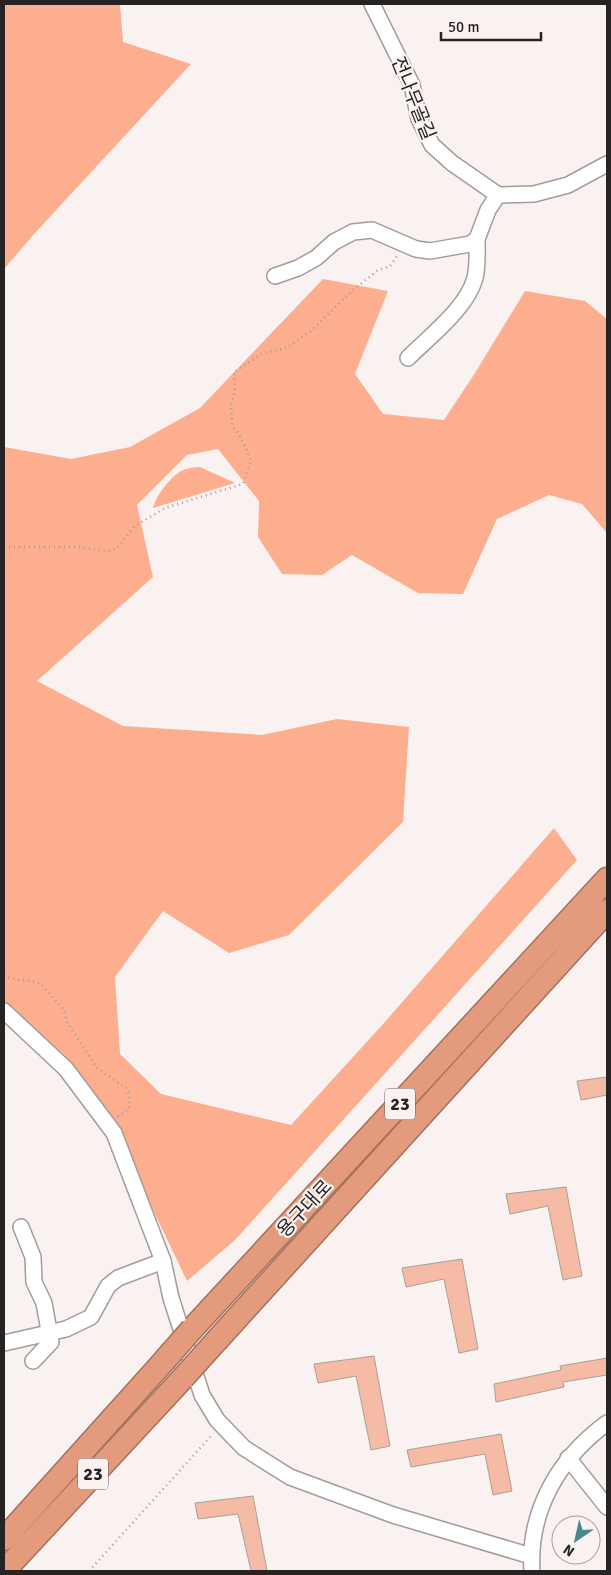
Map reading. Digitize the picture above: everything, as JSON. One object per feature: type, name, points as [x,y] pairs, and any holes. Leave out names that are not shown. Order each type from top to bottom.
[{"type":"highway","name":"용구대로","points":[[4,1539],[192,1329],[607,879]]},
{"type":"highway","name":"용구대로","points":[[4,1571],[183,1378],[607,911]]},
{"type":"street","name":"전나무골길","points":[[372,4],[412,86],[419,119],[432,145],[452,163],[498,195]]},
{"type":"street","points":[[408,358],[461,305],[474,280],[477,261],[477,239],[488,210],[498,195],[534,194],[568,185],[607,164]]},
{"type":"street","points":[[275,276],[298,268],[316,258],[334,242],[353,232],[372,230],[416,249],[430,251],[470,244],[477,239]]},
{"type":"street","points":[[4,1011],[66,1069],[114,1132],[163,1261],[171,1298],[202,1395],[221,1424],[244,1448],[290,1477],[393,1515],[531,1556]]},
{"type":"street","points":[[21,1227],[32,1257],[34,1282],[44,1303],[51,1342],[33,1361]]},
{"type":"street","points":[[4,1343],[66,1329],[91,1317],[108,1286],[118,1278],[163,1261]]},
{"type":"street","points":[[532,1571],[531,1556],[534,1530],[551,1483],[568,1458],[584,1441],[607,1423]]},
{"type":"street","points":[[568,1458],[607,1506]]},
{"type":"path","points":[[4,548],[81,547],[106,552],[116,549],[134,526],[165,508],[243,484],[251,460],[240,434],[232,425],[231,406],[235,389],[234,372],[263,353],[286,348],[311,331],[353,290],[377,271],[390,266],[404,244]]},
{"type":"path","points":[[4,975],[12,980],[38,982],[42,985],[64,1010],[67,1022],[97,1068],[126,1088],[129,1094],[129,1108],[116,1118],[114,1132]]},
{"type":"path","points":[[89,1571],[221,1424]]},
{"type":"shaded area","points":[[4,4],[120,4],[123,42],[191,64],[4,269]]},
{"type":"shaded area","points":[[323,279],[388,291],[355,374],[383,414],[444,420],[525,291],[585,301],[607,319],[607,533],[582,504],[549,495],[497,519],[463,594],[418,593],[352,555],[322,575],[282,574],[258,537],[259,501],[218,449],[187,455],[137,505],[153,577],[37,681],[123,726],[262,735],[337,719],[409,727],[403,822],[289,935],[229,953],[163,911],[115,977],[120,1054],[161,1094],[291,1125],[384,1023],[554,828],[577,860],[235,1240],[187,1281],[122,1145],[62,1053],[4,1009],[4,447],[71,459],[130,447],[200,408]]},
{"type":"shaded area","points":[[200,467],[235,483],[153,508],[161,492],[178,473],[183,470]]},
{"type":"building","points":[[607,1077],[607,1095],[581,1100],[577,1081]]},
{"type":"building","points":[[566,1187],[582,1276],[563,1280],[548,1206],[510,1214],[506,1194]]},
{"type":"building","points":[[462,1259],[478,1349],[459,1353],[444,1279],[406,1287],[402,1268]]},
{"type":"building","points":[[374,1356],[390,1446],[371,1450],[356,1376],[318,1383],[314,1364]]},
{"type":"building","points":[[607,1358],[607,1375],[563,1382],[564,1387],[496,1402],[494,1384],[561,1370],[560,1366]]},
{"type":"building","points":[[501,1434],[512,1491],[493,1495],[485,1454],[411,1467],[407,1450]]},
{"type":"building","points":[[253,1496],[267,1571],[251,1571],[238,1514],[198,1519],[195,1503]]}]
